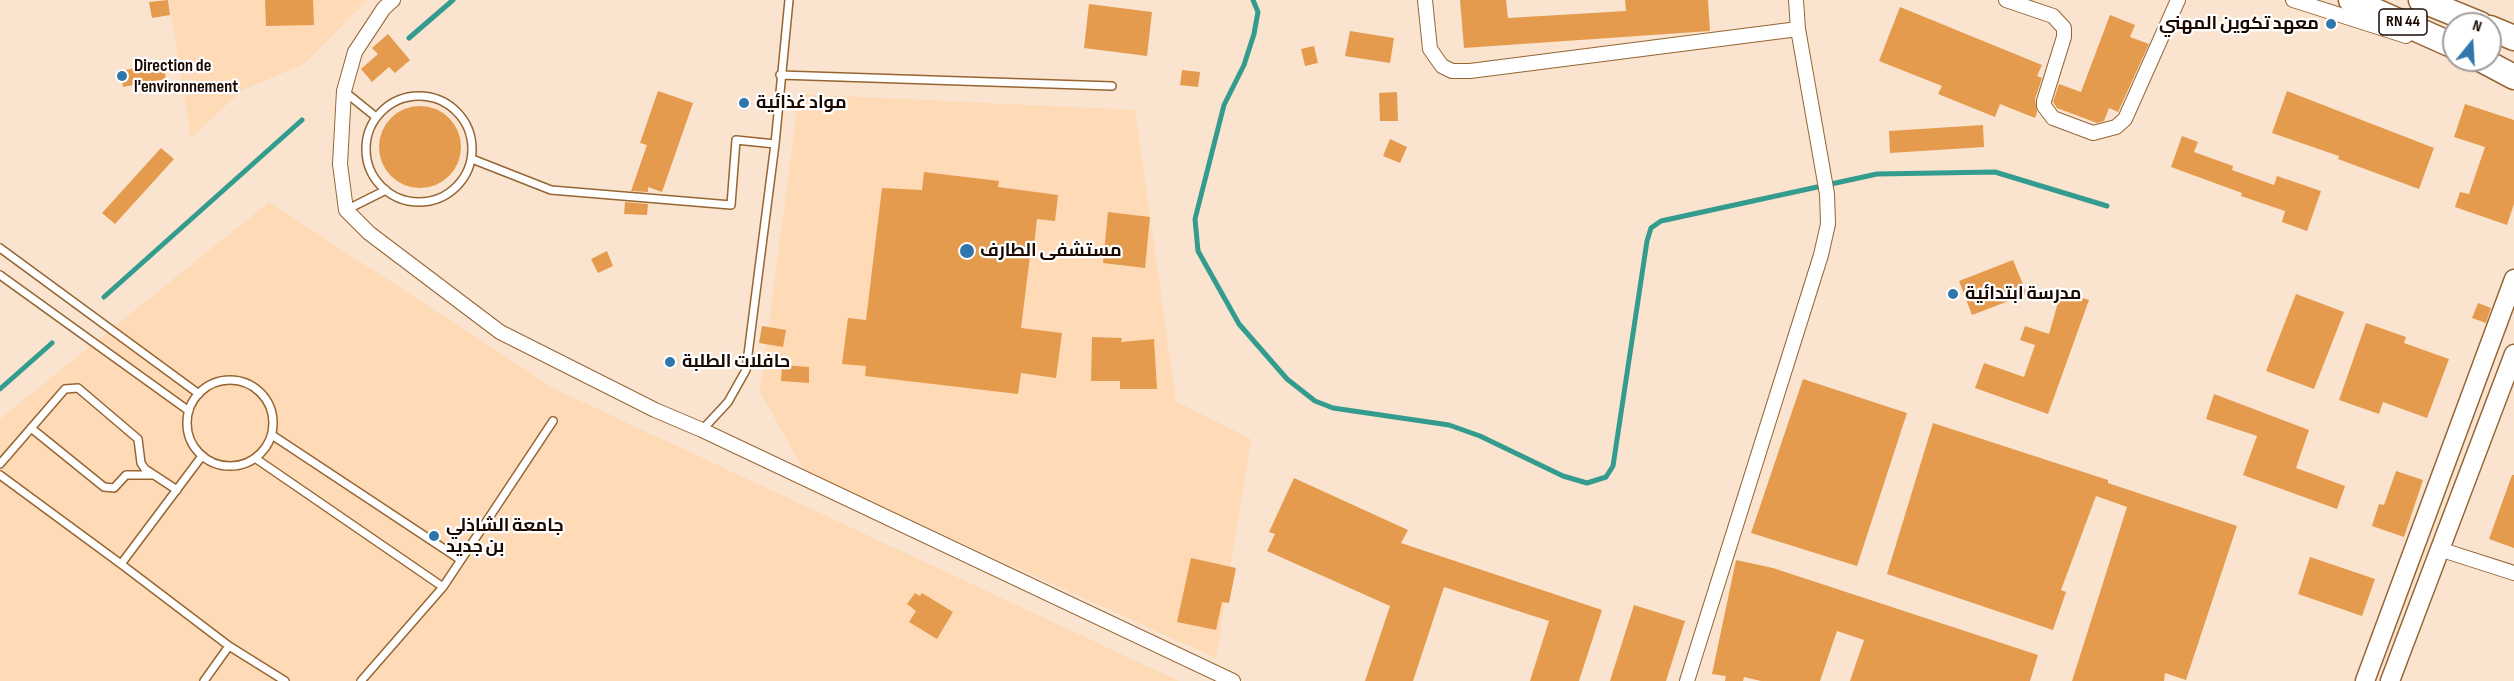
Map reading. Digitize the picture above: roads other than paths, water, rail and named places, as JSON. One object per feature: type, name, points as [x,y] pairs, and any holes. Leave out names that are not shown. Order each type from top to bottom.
[{"type":"highway","name":"RN 44","points":[[2351,0],[2442,41]]},
{"type":"highway","name":"RN 44","points":[[2421,0],[2450,12]]},
{"type":"street","points":[[393,0],[384,8],[355,52],[344,91],[340,164],[346,210],[369,233],[500,333],[655,410],[702,430],[1233,681]]},
{"type":"street","points":[[1425,0],[1430,49],[1442,66],[1452,70],[1470,71],[1798,29]]},
{"type":"street","points":[[1687,681],[1821,255],[1828,224],[1827,194],[1798,29],[1796,0]]},
{"type":"street","points":[[2006,0],[2053,16],[2064,28],[2064,37],[2044,106],[2053,118],[2093,133],[2116,127],[2125,119],[2178,0]]},
{"type":"street","points":[[2293,0],[2442,47]]},
{"type":"street","points":[[2365,681],[2514,279]]},
{"type":"street","points":[[2390,681],[2514,354]]},
{"type":"street","points":[[2439,549],[2514,573]]},
{"type":"lane","points":[[702,430],[728,402],[746,370],[775,144],[789,0]]},
{"type":"lane","points":[[780,75],[1112,86]]},
{"type":"lane","points":[[344,91],[376,117]]},
{"type":"lane","points":[[422,95],[439,99],[453,107],[465,120],[471,136],[472,159],[460,184],[447,195],[430,201],[411,202],[394,196],[386,190],[370,169],[366,151],[368,133],[376,117],[389,104],[405,97],[422,95]]},
{"type":"lane","points":[[472,159],[551,190],[731,205],[736,140],[775,144]]},
{"type":"lane","points":[[346,210],[386,190]]},
{"type":"lane","points":[[0,248],[199,394]]},
{"type":"lane","points":[[0,275],[189,411]]},
{"type":"lane","points":[[223,381],[236,381],[250,385],[261,394],[270,406],[273,420],[272,435],[265,448],[255,458],[242,464],[227,466],[213,463],[202,456],[193,445],[188,432],[189,411],[199,394],[210,385],[223,381]]},
{"type":"lane","points":[[0,464],[65,389],[78,388],[138,439],[142,466],[177,490]]},
{"type":"lane","points":[[361,681],[443,587],[554,421]]},
{"type":"lane","points":[[31,428],[104,487],[114,488],[126,475],[154,475]]},
{"type":"lane","points":[[272,435],[461,560]]},
{"type":"lane","points":[[122,564],[202,456]]},
{"type":"lane","points":[[255,458],[443,587]]},
{"type":"lane","points":[[0,475],[229,646],[285,681]]},
{"type":"lane","points":[[204,681],[229,646]]},
{"type":"waterway","points":[[409,38],[453,0]]},
{"type":"waterway","points":[[1253,0],[1258,12],[1254,34],[1244,65],[1224,105],[1195,219],[1198,251],[1239,324],[1287,379],[1315,401],[1333,408],[1449,425],[1480,436],[1563,476],[1587,483],[1606,477],[1613,466],[1647,241],[1651,228],[1661,221],[1877,174],[1995,172],[2107,206]]},
{"type":"waterway","points":[[104,297],[302,120]]},
{"type":"waterway","points":[[0,389],[52,343]]},
{"type":"place","name":"معهد تكوين المهني","points":[[2331,24]]},
{"type":"place","name":"Direction de l'environnement","points":[[122,76]]},
{"type":"place","name":"مواد غذائية","points":[[744,103]]},
{"type":"place","name":"مستشفى الطارف","points":[[967,251]]},
{"type":"place","name":"مدرسة ابتدائية","points":[[1953,294]]},
{"type":"place","name":"حافلات الطلبة","points":[[670,362]]},
{"type":"place","name":"جامعة الشاذلي بن جديد","points":[[434,536]]}]
